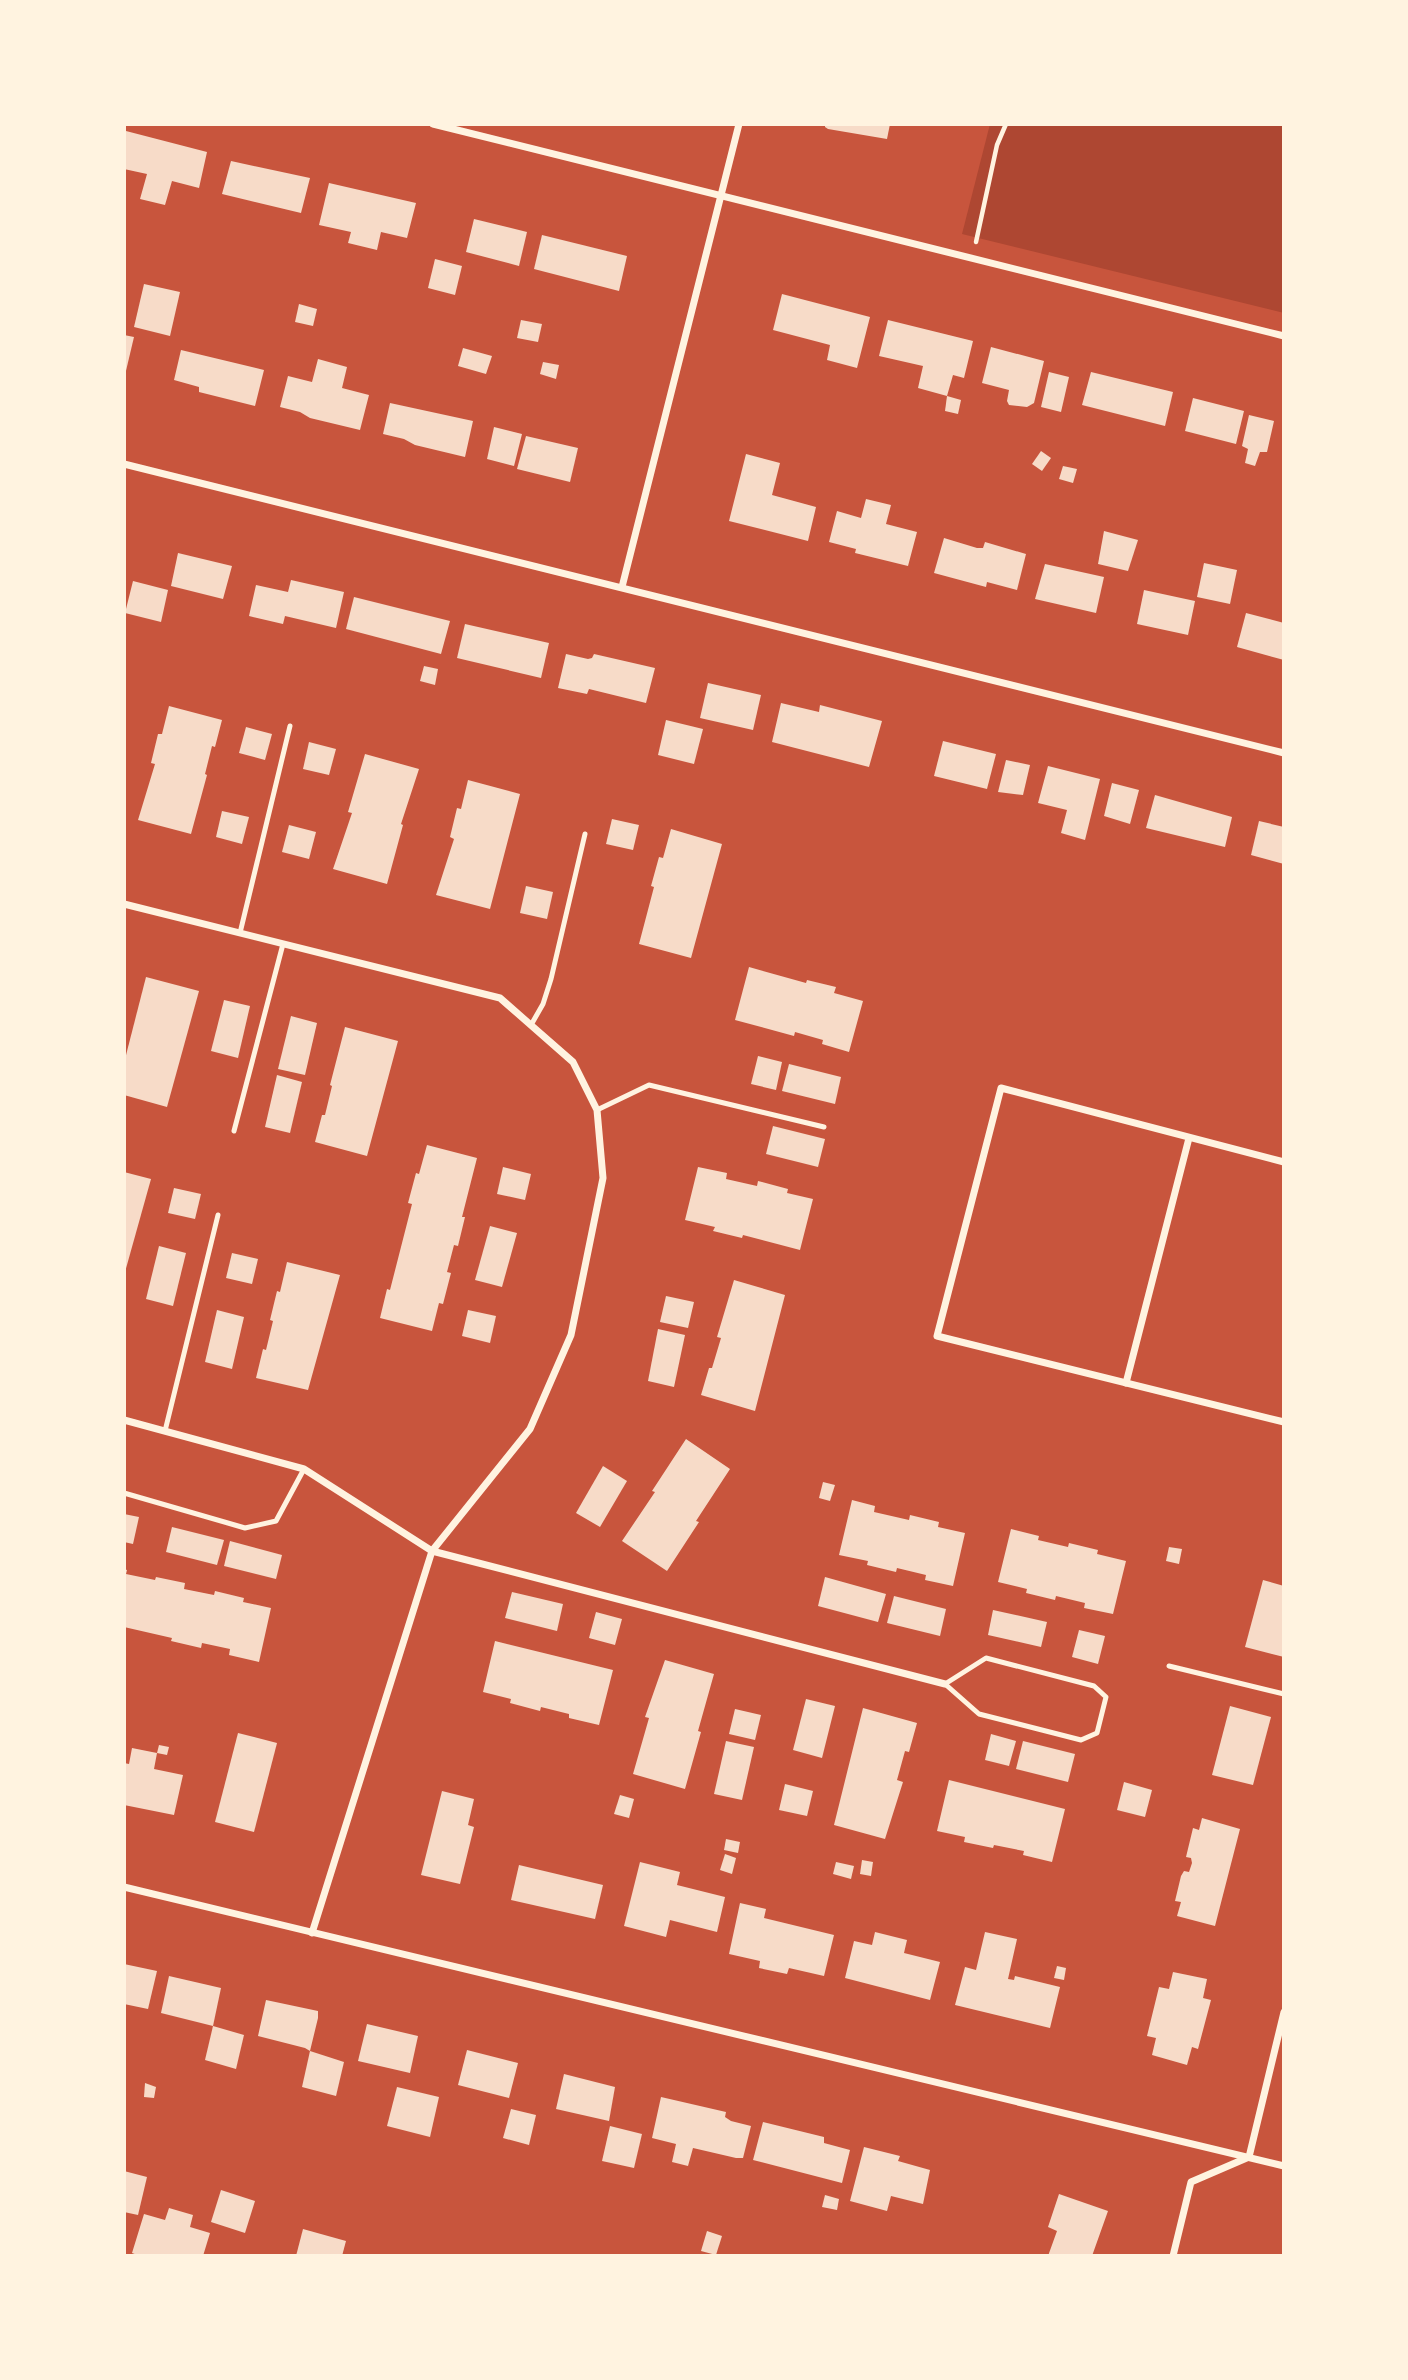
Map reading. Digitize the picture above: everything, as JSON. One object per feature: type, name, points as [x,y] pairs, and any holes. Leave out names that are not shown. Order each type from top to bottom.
[{"type":"street","points":[[433,124],[1284,336]]},
{"type":"street","points":[[622,587],[738,124]]},
{"type":"street","points":[[124,464],[1284,753]]},
{"type":"street","points":[[124,904],[500,998],[573,1062],[597,1110],[603,1178],[571,1335],[530,1429],[432,1551],[312,1933]]},
{"type":"street","points":[[1284,1162],[1001,1088],[937,1336],[1284,1422]]},
{"type":"street","points":[[1126,1383],[1189,1138]]},
{"type":"street","points":[[124,1420],[304,1469],[432,1551],[945,1684]]},
{"type":"street","points":[[124,1886],[1284,2166]]},
{"type":"street","points":[[1249,2157],[1284,2012]]},
{"type":"street","points":[[1172,2256],[1191,2182],[1249,2157]]},
{"type":"lane","points":[[240,933],[290,726]]},
{"type":"lane","points":[[531,1025],[543,1004],[551,979],[584,834]]},
{"type":"lane","points":[[234,1131],[283,944]]},
{"type":"lane","points":[[597,1110],[649,1085],[824,1127]]},
{"type":"lane","points":[[165,1431],[218,1216]]},
{"type":"lane","points":[[124,1493],[245,1528],[276,1521],[304,1469]]},
{"type":"lane","points":[[986,1658],[1094,1686],[1106,1697],[1097,1733],[1082,1740],[979,1714],[945,1684],[986,1658]]},
{"type":"lane","points":[[1169,1666],[1284,1694]]},
{"type":"path","points":[[972,260],[997,145],[1006,124]]},
{"type":"shaded area","points":[[990,124],[1284,124],[1284,313],[962,234]]},
{"type":"building","points":[[825,124],[890,124],[887,139],[828,129]]},
{"type":"building","points":[[126,131],[207,152],[199,188],[172,181],[165,205],[140,199],[147,174],[124,169]]},
{"type":"building","points":[[231,161],[310,178],[301,213],[222,194]]},
{"type":"building","points":[[329,183],[416,203],[407,238],[381,232],[377,250],[348,243],[351,232],[319,225]]},
{"type":"building","points":[[474,219],[527,232],[519,266],[466,252]]},
{"type":"building","points":[[542,235],[627,256],[619,291],[534,269]]},
{"type":"building","points":[[435,259],[462,266],[455,295],[428,288]]},
{"type":"building","points":[[144,284],[180,292],[170,336],[134,327]]},
{"type":"building","points":[[782,294],[870,317],[857,368],[827,360],[830,345],[773,330]]},
{"type":"building","points":[[299,304],[317,309],[313,326],[295,322]]},
{"type":"building","points":[[521,320],[542,324],[538,342],[517,338]]},
{"type":"building","points":[[888,320],[973,341],[964,378],[953,375],[947,396],[918,388],[923,366],[879,356]]},
{"type":"building","points":[[124,335],[134,337],[125,375],[124,375]]},
{"type":"building","points":[[991,347],[1044,361],[1034,403],[1027,407],[1009,405],[1009,390],[982,383]]},
{"type":"building","points":[[463,348],[492,356],[486,374],[458,366]]},
{"type":"building","points":[[181,350],[264,370],[255,406],[199,392],[199,387],[174,380]]},
{"type":"building","points":[[318,359],[347,367],[342,388],[369,395],[360,430],[310,418],[300,412],[280,407],[288,376],[312,382]]},
{"type":"building","points":[[543,362],[559,365],[556,379],[540,374]]},
{"type":"building","points":[[1049,372],[1069,377],[1061,412],[1041,407]]},
{"type":"building","points":[[1091,372],[1173,392],[1165,426],[1082,405]]},
{"type":"building","points":[[947,396],[961,400],[958,414],[945,411]]},
{"type":"building","points":[[1193,398],[1244,411],[1236,444],[1185,431]]},
{"type":"building","points":[[390,403],[473,421],[465,457],[383,434]]},
{"type":"building","points":[[1249,415],[1274,421],[1267,452],[1260,452],[1255,466],[1245,463],[1248,449],[1242,446]]},
{"type":"building","points":[[494,427],[522,434],[514,466],[487,459]]},
{"type":"building","points":[[526,436],[578,448],[570,482],[517,469]]},
{"type":"building","points":[[1041,451],[1051,458],[1042,471],[1032,464]]},
{"type":"building","points":[[746,454],[780,463],[772,495],[816,507],[808,541],[729,521]]},
{"type":"building","points":[[1063,466],[1077,469],[1073,483],[1059,479]]},
{"type":"building","points":[[866,499],[891,505],[886,524],[917,532],[908,566],[855,553],[856,549],[829,542],[837,511],[861,518]]},
{"type":"building","points":[[1104,531],[1138,540],[1128,571],[1098,564]]},
{"type":"building","points":[[944,538],[977,548],[983,548],[985,542],[1026,554],[1017,590],[987,582],[986,587],[934,573]]},
{"type":"building","points":[[178,553],[232,566],[223,599],[171,586]]},
{"type":"building","points":[[1204,563],[1237,570],[1230,604],[1197,597]]},
{"type":"building","points":[[1045,564],[1104,577],[1096,613],[1035,599]]},
{"type":"building","points":[[291,580],[344,592],[336,628],[285,616],[283,624],[249,616],[256,585],[288,592]]},
{"type":"building","points":[[133,581],[168,590],[161,622],[125,613]]},
{"type":"building","points":[[1144,590],[1195,601],[1188,635],[1137,624]]},
{"type":"building","points":[[354,597],[450,621],[441,654],[346,629]]},
{"type":"building","points":[[1246,613],[1284,623],[1284,660],[1237,647]]},
{"type":"building","points":[[465,624],[549,643],[541,678],[457,658]]},
{"type":"building","points":[[566,654],[588,659],[594,654],[655,668],[646,703],[589,689],[587,694],[558,688]]},
{"type":"building","points":[[424,666],[438,669],[435,685],[420,681]]},
{"type":"building","points":[[708,683],[761,695],[753,730],[700,718]]},
{"type":"building","points":[[781,703],[819,712],[820,705],[882,721],[869,767],[772,742]]},
{"type":"building","points":[[169,706],[222,720],[215,747],[212,746],[191,834],[138,820],[155,764],[151,763],[158,734],[162,734]]},
{"type":"building","points":[[666,720],[703,729],[694,764],[658,755]]},
{"type":"building","points":[[246,727],[272,734],[265,760],[239,753]]},
{"type":"building","points":[[943,741],[996,754],[987,789],[934,776]]},
{"type":"building","points":[[309,742],[336,749],[329,775],[303,769]]},
{"type":"building","points":[[365,754],[419,769],[401,824],[403,825],[387,884],[333,869],[352,813],[348,812]]},
{"type":"building","points":[[1006,760],[1030,765],[1023,795],[998,792]]},
{"type":"building","points":[[1048,766],[1100,779],[1085,840],[1061,833],[1067,810],[1038,803]]},
{"type":"building","points":[[468,780],[520,794],[490,909],[436,895],[454,839],[450,837],[457,808],[461,809]]},
{"type":"building","points":[[1112,783],[1139,790],[1130,824],[1104,816]]},
{"type":"building","points":[[1155,795],[1232,817],[1225,847],[1146,828]]},
{"type":"building","points":[[222,811],[249,817],[242,844],[216,837]]},
{"type":"building","points":[[612,819],[639,825],[633,850],[606,844]]},
{"type":"building","points":[[1259,821],[1284,827],[1284,864],[1251,855]]},
{"type":"building","points":[[289,825],[316,832],[309,859],[282,852]]},
{"type":"building","points":[[671,829],[722,844],[691,958],[639,944],[659,857],[663,858]]},
{"type":"building","points":[[526,886],[553,892],[547,919],[520,913]]},
{"type":"building","points":[[749,967],[806,983],[807,980],[836,987],[834,993],[863,1001],[849,1052],[822,1044],[823,1040],[795,1032],[794,1036],[735,1020]]},
{"type":"building","points":[[146,977],[199,991],[167,1107],[124,1095],[124,1063]]},
{"type":"building","points":[[224,1000],[250,1006],[238,1058],[211,1051]]},
{"type":"building","points":[[291,1016],[317,1023],[305,1075],[278,1069]]},
{"type":"building","points":[[345,1027],[398,1041],[367,1156],[315,1142],[322,1115],[325,1115]]},
{"type":"building","points":[[758,1056],[782,1062],[776,1090],[751,1084]]},
{"type":"building","points":[[789,1064],[841,1077],[835,1104],[782,1091]]},
{"type":"building","points":[[277,1075],[302,1082],[290,1133],[265,1127]]},
{"type":"building","points":[[773,1126],[825,1139],[818,1167],[766,1154]]},
{"type":"building","points":[[427,1145],[477,1158],[462,1217],[465,1217],[458,1246],[454,1245],[447,1272],[451,1273],[443,1304],[439,1303],[432,1331],[380,1318],[412,1204],[408,1203],[416,1173],[419,1174]]},
{"type":"building","points":[[503,1167],[531,1174],[525,1200],[497,1194]]},
{"type":"building","points":[[698,1167],[727,1173],[726,1179],[757,1186],[758,1181],[788,1189],[787,1193],[813,1199],[800,1250],[743,1235],[742,1238],[713,1231],[715,1227],[685,1220]]},
{"type":"building","points":[[124,1172],[151,1179],[125,1272],[124,1272]]},
{"type":"building","points":[[174,1188],[201,1194],[195,1219],[168,1213]]},
{"type":"building","points":[[490,1226],[517,1233],[502,1287],[475,1280]]},
{"type":"building","points":[[159,1246],[186,1253],[173,1306],[146,1299]]},
{"type":"building","points":[[232,1253],[258,1259],[252,1284],[226,1278]]},
{"type":"building","points":[[287,1262],[340,1275],[308,1390],[256,1378],[263,1349],[266,1350],[273,1321],[270,1320]]},
{"type":"building","points":[[734,1280],[785,1295],[755,1411],[701,1395],[721,1338],[717,1337]]},
{"type":"building","points":[[666,1296],[694,1302],[688,1328],[660,1322]]},
{"type":"building","points":[[217,1310],[244,1317],[232,1369],[205,1362]]},
{"type":"building","points":[[468,1310],[496,1316],[490,1343],[462,1336]]},
{"type":"building","points":[[658,1329],[685,1335],[674,1387],[648,1381]]},
{"type":"building","points":[[686,1439],[730,1469],[667,1571],[622,1541]]},
{"type":"building","points":[[603,1466],[627,1481],[600,1527],[576,1513]]},
{"type":"building","points":[[823,1482],[835,1485],[830,1501],[819,1498]]},
{"type":"building","points":[[852,1500],[875,1506],[874,1512],[909,1520],[910,1515],[939,1522],[938,1527],[965,1533],[953,1586],[925,1580],[926,1575],[897,1568],[896,1572],[867,1565],[868,1561],[839,1555]]},
{"type":"building","points":[[124,1514],[139,1517],[133,1544],[124,1542]]},
{"type":"building","points":[[172,1527],[224,1540],[217,1565],[166,1552]]},
{"type":"building","points":[[1011,1529],[1039,1536],[1038,1540],[1068,1547],[1069,1543],[1126,1561],[1113,1614],[1084,1608],[1085,1603],[1056,1596],[1055,1600],[1026,1593],[1027,1589],[998,1582]]},
{"type":"building","points":[[230,1541],[282,1555],[276,1579],[224,1566]]},
{"type":"building","points":[[1169,1547],[1182,1549],[1179,1564],[1166,1561]]},
{"type":"building","points":[[124,1569],[127,1570],[126,1574],[185,1583],[184,1589],[214,1595],[215,1591],[244,1598],[243,1602],[271,1608],[259,1662],[229,1655],[230,1649],[202,1643],[201,1648],[124,1627]]},
{"type":"building","points":[[825,1577],[886,1594],[878,1622],[818,1606]]},
{"type":"building","points":[[1263,1580],[1284,1586],[1284,1657],[1245,1647]]},
{"type":"building","points":[[512,1592],[563,1604],[557,1631],[505,1618]]},
{"type":"building","points":[[894,1596],[946,1609],[940,1636],[887,1623]]},
{"type":"building","points":[[993,1610],[1047,1622],[1041,1647],[988,1635]]},
{"type":"building","points":[[596,1612],[622,1619],[615,1645],[589,1638]]},
{"type":"building","points":[[1079,1630],[1105,1636],[1098,1664],[1072,1657]]},
{"type":"building","points":[[495,1641],[613,1670],[599,1725],[569,1718],[569,1714],[541,1707],[540,1711],[510,1703],[511,1699],[483,1692]]},
{"type":"building","points":[[665,1660],[714,1674],[685,1789],[633,1774],[649,1718],[645,1717]]},
{"type":"building","points":[[806,1699],[835,1706],[822,1758],[793,1750]]},
{"type":"building","points":[[1230,1706],[1271,1717],[1253,1785],[1212,1775]]},
{"type":"building","points":[[863,1708],[917,1723],[897,1780],[903,1782],[885,1839],[834,1825]]},
{"type":"building","points":[[735,1709],[761,1715],[755,1740],[729,1734]]},
{"type":"building","points":[[238,1733],[277,1743],[254,1832],[215,1822]]},
{"type":"building","points":[[991,1734],[1016,1741],[1009,1766],[985,1760]]},
{"type":"building","points":[[726,1741],[754,1747],[742,1800],[714,1794]]},
{"type":"building","points":[[1023,1741],[1075,1754],[1068,1782],[1016,1769]]},
{"type":"building","points":[[159,1745],[169,1747],[167,1755],[157,1753]]},
{"type":"building","points":[[132,1748],[157,1753],[154,1769],[183,1775],[174,1815],[124,1805],[124,1763],[129,1764]]},
{"type":"building","points":[[949,1780],[1065,1809],[1052,1862],[1023,1855],[1024,1851],[964,1842],[965,1837],[937,1831]]},
{"type":"building","points":[[1124,1782],[1152,1790],[1145,1817],[1117,1810]]},
{"type":"building","points":[[785,1784],[813,1791],[807,1816],[779,1810]]},
{"type":"building","points":[[442,1791],[474,1799],[468,1825],[474,1827],[460,1884],[421,1875]]},
{"type":"building","points":[[620,1795],[634,1799],[629,1818],[614,1814]]},
{"type":"building","points":[[1202,1818],[1240,1829],[1215,1926],[1177,1916],[1181,1902],[1175,1901],[1181,1876],[1184,1871],[1189,1872],[1192,1863],[1191,1858],[1186,1857],[1193,1828],[1199,1830]]},
{"type":"building","points":[[726,1839],[740,1842],[738,1853],[724,1850]]},
{"type":"building","points":[[725,1854],[736,1858],[732,1874],[720,1870]]},
{"type":"building","points":[[862,1860],[873,1862],[871,1876],[860,1874]]},
{"type":"building","points":[[640,1862],[680,1872],[677,1885],[725,1897],[717,1932],[670,1920],[666,1937],[624,1926]]},
{"type":"building","points":[[836,1862],[854,1866],[851,1879],[833,1874]]},
{"type":"building","points":[[519,1865],[603,1885],[595,1919],[511,1900]]},
{"type":"building","points":[[740,1903],[766,1909],[764,1918],[834,1935],[824,1976],[789,1968],[787,1974],[759,1968],[760,1961],[729,1954]]},
{"type":"building","points":[[875,1932],[907,1940],[904,1953],[940,1962],[930,2000],[845,1978],[854,1941],[872,1945]]},
{"type":"building","points":[[985,1932],[1017,1939],[1008,1979],[1014,1980],[1015,1976],[1060,1987],[1050,2028],[955,2005],[965,1967],[976,1970]]},
{"type":"building","points":[[124,1964],[157,1971],[148,2009],[124,2004]]},
{"type":"building","points":[[1057,1966],[1066,1968],[1064,1980],[1054,1978]]},
{"type":"building","points":[[1173,1972],[1207,1979],[1203,1998],[1211,2000],[1198,2049],[1192,2047],[1187,2065],[1152,2055],[1156,2038],[1147,2036],[1159,1987],[1169,1989]]},
{"type":"building","points":[[169,1976],[221,1988],[213,2026],[161,2013]]},
{"type":"building","points":[[266,2000],[318,2011],[310,2051],[258,2036]]},
{"type":"building","points":[[367,2024],[418,2036],[410,2073],[358,2061]]},
{"type":"building","points":[[213,2026],[244,2035],[236,2069],[205,2060]]},
{"type":"building","points":[[467,2050],[518,2063],[509,2098],[458,2085]]},
{"type":"building","points":[[310,2051],[344,2062],[336,2096],[302,2087]]},
{"type":"building","points":[[564,2074],[615,2087],[609,2121],[556,2109]]},
{"type":"building","points":[[145,2083],[156,2087],[154,2098],[144,2097]]},
{"type":"building","points":[[397,2087],[439,2097],[430,2137],[387,2126]]},
{"type":"building","points":[[661,2097],[726,2112],[725,2117],[731,2121],[751,2126],[743,2158],[693,2148],[688,2166],[672,2162],[676,2144],[652,2138]]},
{"type":"building","points":[[511,2109],[536,2115],[529,2145],[503,2138]]},
{"type":"building","points":[[763,2122],[824,2137],[824,2143],[850,2150],[842,2183],[753,2160]]},
{"type":"building","points":[[610,2126],[642,2134],[634,2168],[602,2161]]},
{"type":"building","points":[[864,2147],[900,2156],[898,2161],[930,2170],[923,2204],[891,2196],[887,2211],[850,2201]]},
{"type":"building","points":[[124,2171],[147,2177],[138,2215],[124,2212]]},
{"type":"building","points":[[221,2190],[255,2201],[245,2233],[211,2222]]},
{"type":"building","points":[[1059,2194],[1108,2211],[1092,2256],[1048,2256],[1057,2231],[1048,2227]]},
{"type":"building","points":[[825,2195],[839,2199],[837,2210],[822,2207]]},
{"type":"building","points":[[169,2208],[193,2215],[190,2227],[210,2233],[203,2256],[140,2256],[132,2253],[144,2214],[165,2220]]},
{"type":"building","points":[[303,2229],[346,2241],[342,2256],[296,2256]]},
{"type":"building","points":[[707,2231],[722,2236],[716,2255],[701,2251]]}]
